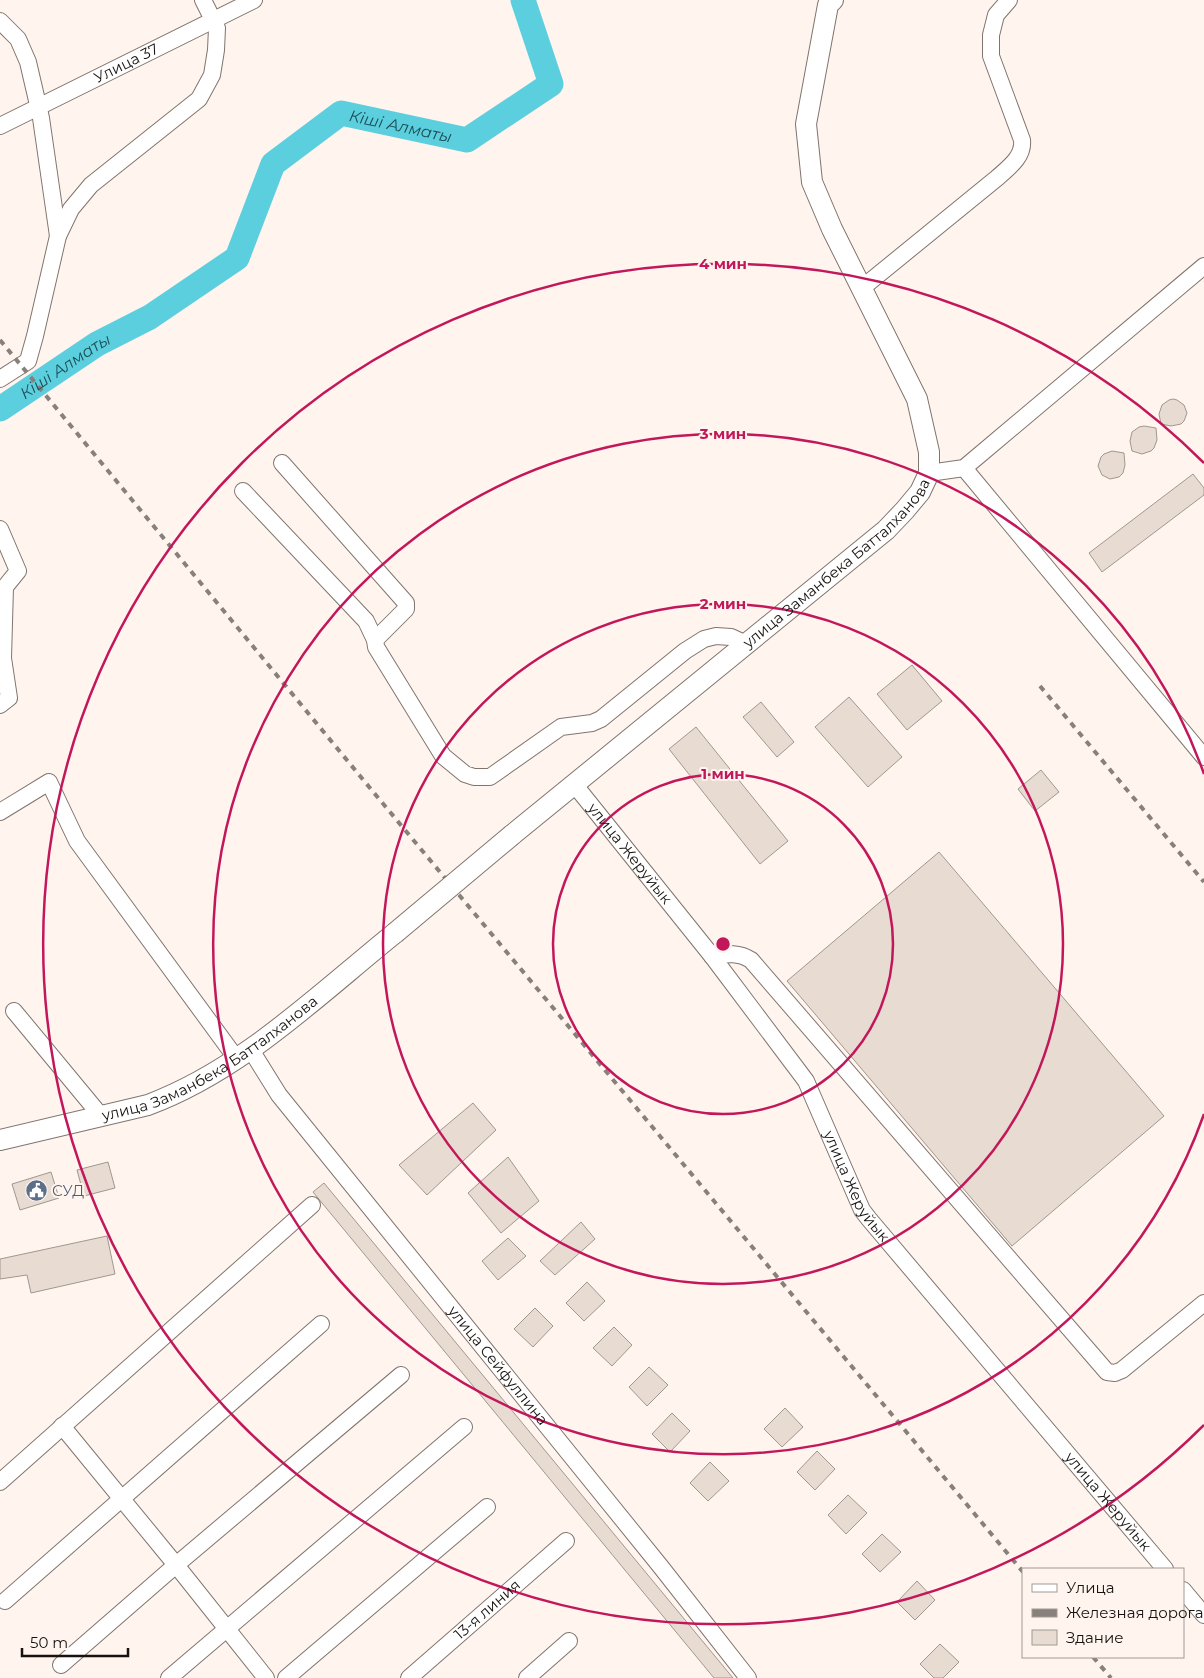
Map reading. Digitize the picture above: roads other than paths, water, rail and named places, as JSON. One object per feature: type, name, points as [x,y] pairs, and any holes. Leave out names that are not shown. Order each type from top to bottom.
[{"type":"main road","name":"улица Заманбека Батталханова","points":[[0,1140],[148,1105],[172,1096],[208,1077],[244,1054],[395,933],[574,784],[886,530],[920,492],[929,473],[929,452],[916,399],[832,229],[812,182],[806,124],[828,6],[833,0]]},
{"type":"street","points":[[0,379],[28,362],[36,336],[58,236],[71,209],[91,185],[198,99],[212,75],[217,28],[203,0]]},
{"type":"street","name":"Улица 37","points":[[0,126],[254,0]]},
{"type":"street","points":[[862,288],[997,178],[1020,154],[1023,148],[1022,140],[991,56],[991,35],[996,15],[1009,0]]},
{"type":"street","points":[[0,21],[18,39],[28,62],[41,118],[58,236]]},
{"type":"street","points":[[929,473],[964,468],[1204,266]]},
{"type":"street","points":[[282,463],[406,603],[406,609],[375,640]]},
{"type":"street","points":[[964,468],[1204,757]]},
{"type":"street","points":[[244,491],[366,621],[375,640],[376,647],[443,756],[465,774],[482,778],[490,777],[561,727],[601,719],[684,650],[704,639],[731,637],[746,644]]},
{"type":"street","points":[[0,530],[18,571],[4,587],[3,658],[9,698],[0,705]]},
{"type":"street","name":"улица Сейфуллина","points":[[0,812],[49,782],[77,841],[244,1054],[655,1559],[748,1678]]},
{"type":"street","name":"улица Жеруйык","points":[[574,784],[712,956],[806,1081],[862,1210],[1164,1568]]},
{"type":"street","points":[[712,956],[742,955],[751,960],[1107,1372],[1122,1370],[1204,1303]]},
{"type":"street","points":[[14,1010],[101,1116]]},
{"type":"street","points":[[0,1482],[312,1205]]},
{"type":"street","points":[[5,1601],[321,1324]]},
{"type":"street","points":[[61,1666],[176,1565],[401,1375]]},
{"type":"street","points":[[62,1426],[266,1678]]},
{"type":"street","points":[[169,1678],[464,1427]]},
{"type":"street","points":[[286,1678],[487,1507]]},
{"type":"street","name":"13-я линия","points":[[409,1678],[566,1541]]},
{"type":"street","points":[[1184,1591],[1204,1615]]},
{"type":"street","points":[[527,1678],[569,1641]]},
{"type":"waterway","name":"Кіші Алматы","points":[[0,409],[97,344],[150,317],[237,258],[273,164],[341,113],[467,140],[551,84],[523,0]]},
{"type":"railway","points":[[0,340],[365,782],[1022,1571]]},
{"type":"railway","points":[[1040,686],[1204,882]]},
{"type":"railway","points":[[1094,1658],[1111,1678]]},
{"type":"place","name":"СУД","points":[[36,1191]]}]
